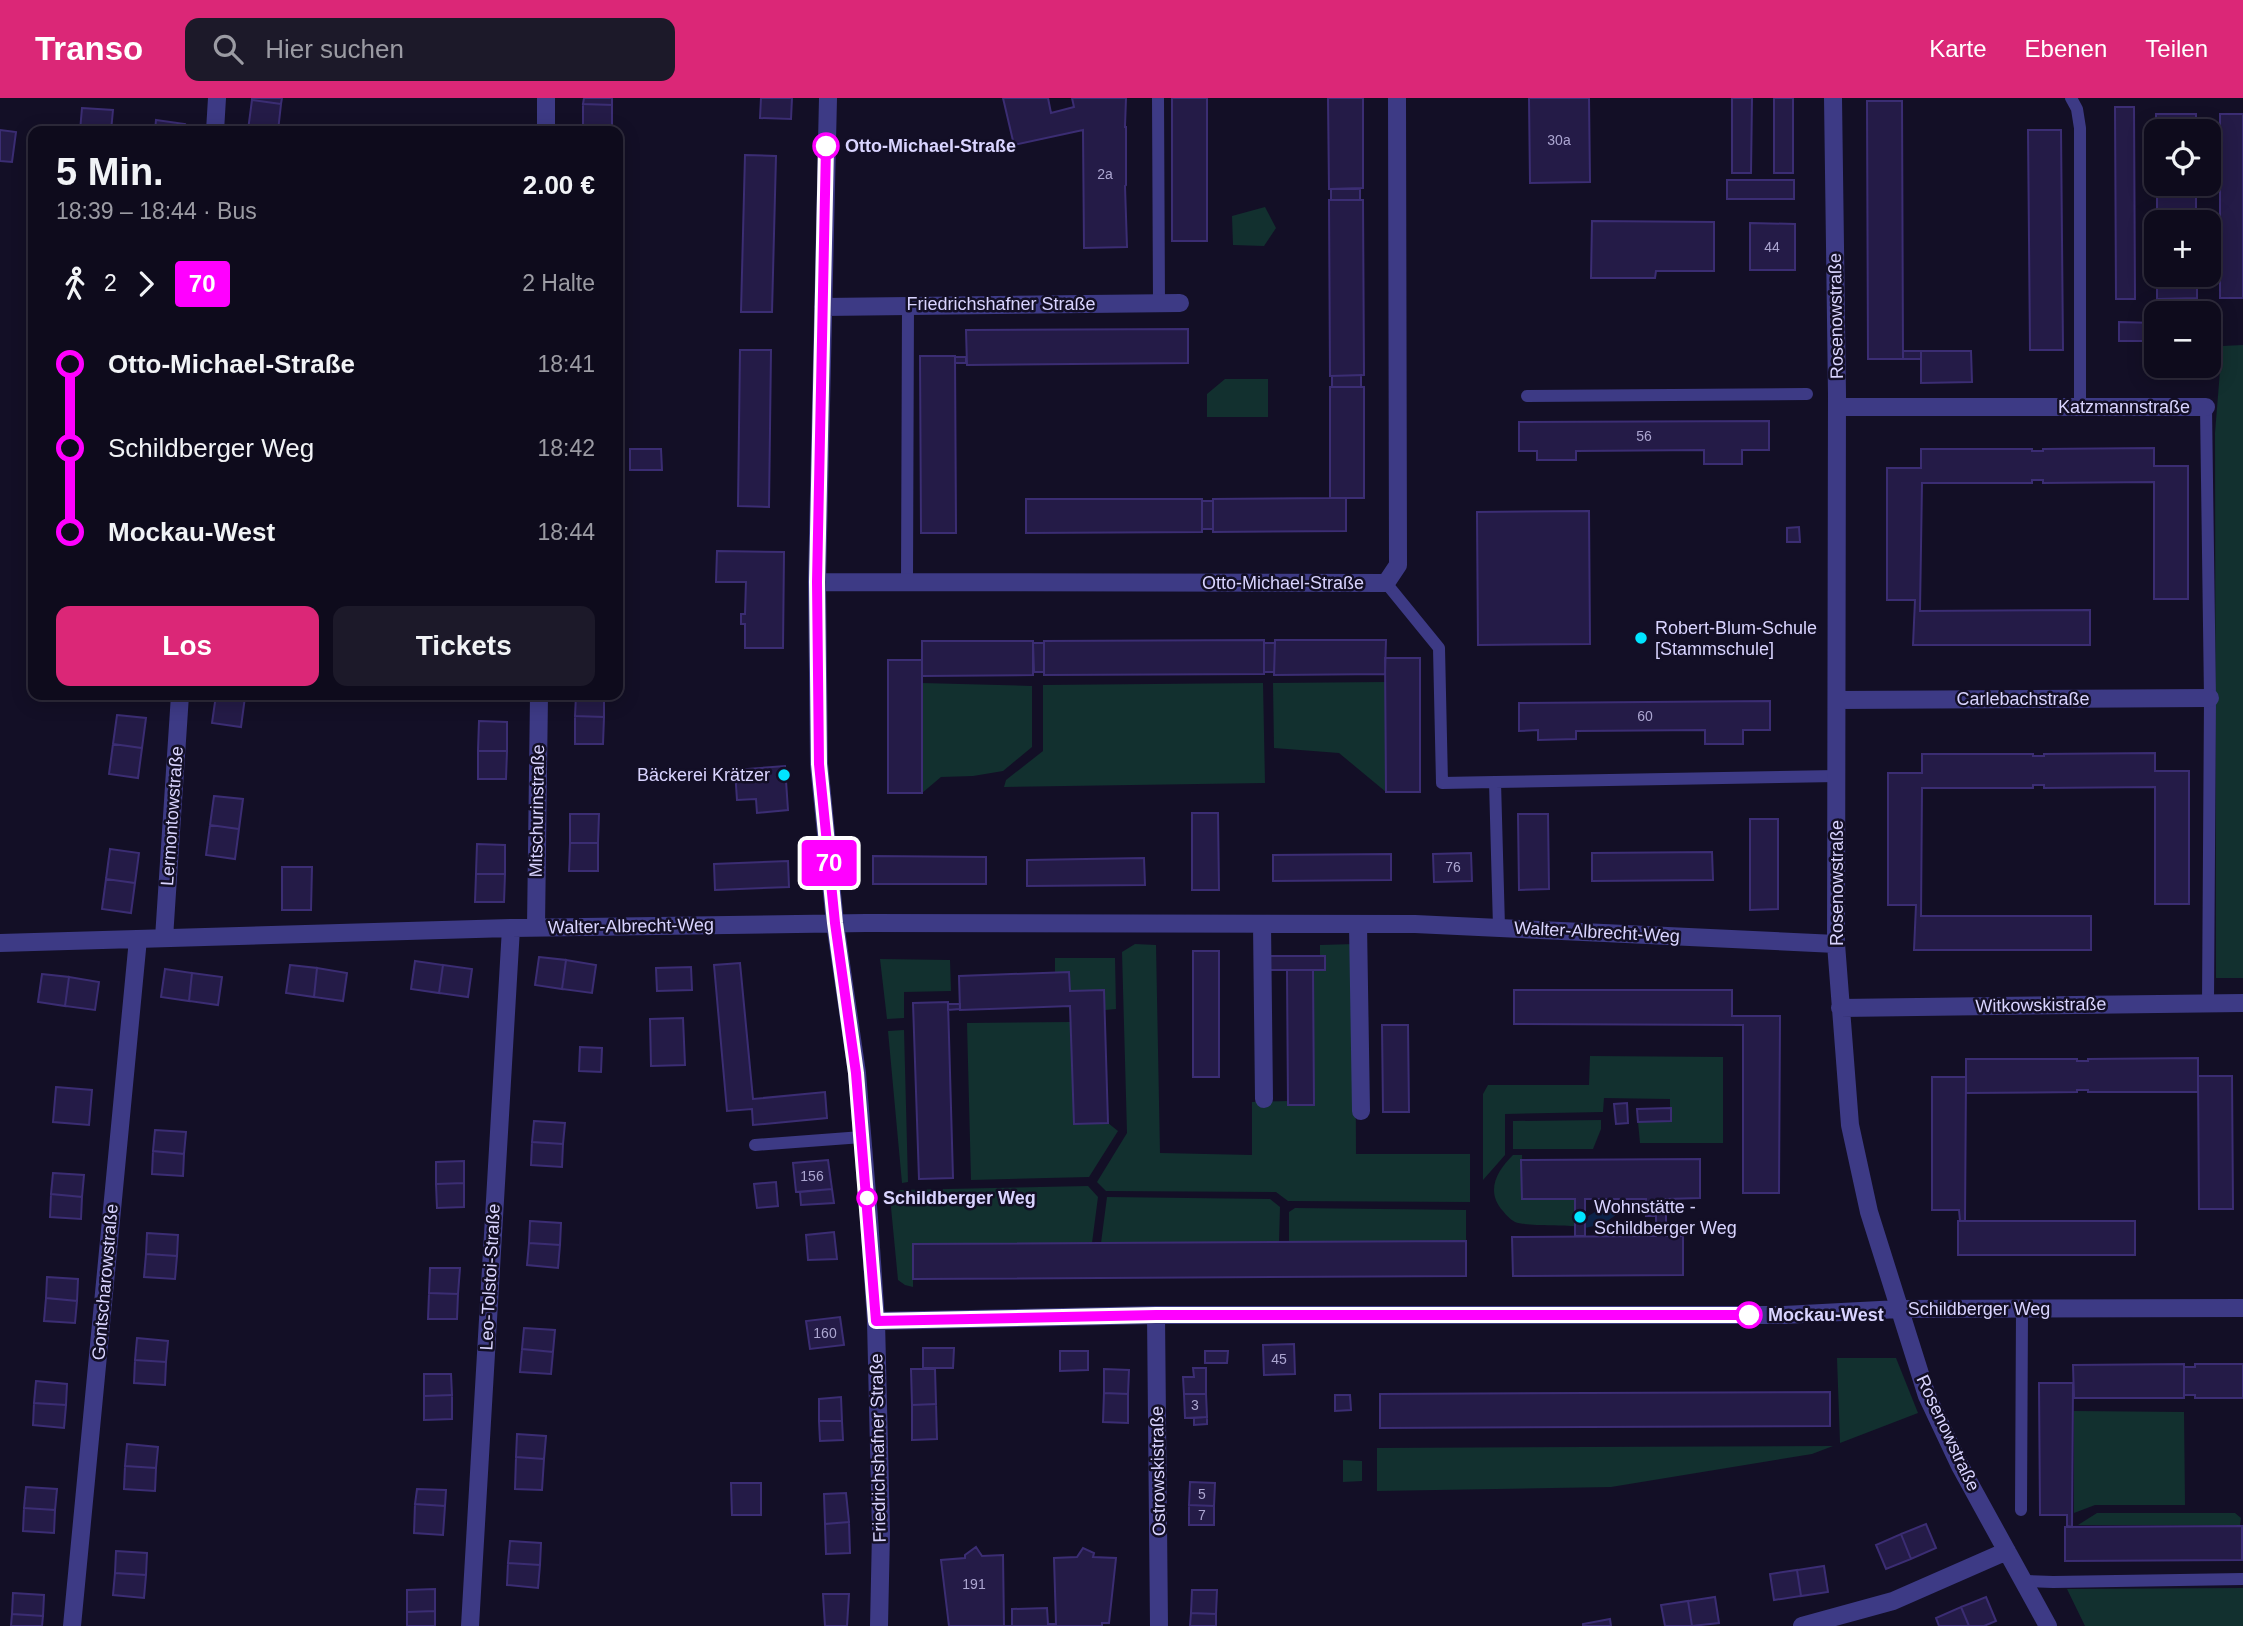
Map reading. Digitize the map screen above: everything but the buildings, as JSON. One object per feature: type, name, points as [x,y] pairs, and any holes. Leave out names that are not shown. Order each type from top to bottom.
[{"type":"street","points":[[215,126],[217,98]]},
{"type":"street","points":[[546,98],[546,126]]},
{"type":"street","name":"Friedrichshafner Straße","points":[[828,98],[817,582],[819,764],[835,923],[856,1073],[876,1321],[881,1532],[879,1626]]},
{"type":"street","name":"Otto-Michael-Straße","points":[[817,582],[1386,583],[1398,565],[1396,98]]},
{"type":"street","name":"Rosenowstraße","points":[[1833,98],[1837,407],[1836,944],[1850,1125],[1869,1212],[1927,1396],[1960,1466],[2048,1626]]},
{"type":"street","name":"Friedrichshafner Straße","points":[[823,307],[1180,303]]},
{"type":"street","name":"Katzmannstraße","points":[[1837,407],[2206,407]]},
{"type":"street","name":"Carlebachstraße","points":[[1837,700],[2210,698]]},
{"type":"street","name":"Lermontowstraße","points":[[164,938],[180,700]]},
{"type":"street","name":"Mitschurinstraße","points":[[536,927],[539,700]]},
{"type":"street","name":"Walter-Albrecht-Weg","points":[[0,943],[536,927],[835,923],[1262,923],[1499,927],[1836,944]]},
{"type":"street","points":[[1262,923],[1264,1099]]},
{"type":"street","points":[[1359,924],[1361,1111]]},
{"type":"street","name":"Leo-Tolstoi-Straße","points":[[470,1626],[511,928]]},
{"type":"street","name":"Gontscharowstraße","points":[[72,1626],[138,939]]},
{"type":"street","name":"Witkowskistraße","points":[[1840,1008],[2243,1003]]},
{"type":"street","name":"Schildberger Weg","points":[[876,1321],[1156,1315],[1784,1315],[1899,1309],[2243,1308]]},
{"type":"street","name":"Ostrowskistraße","points":[[1156,1315],[1159,1626]]},
{"type":"street","points":[[1802,1626],[1893,1601],[2007,1551]]},
{"type":"lane","points":[[1158,98],[1158,303]]},
{"type":"lane","points":[[2071,98],[2077,109],[2080,128],[2080,407]]},
{"type":"lane","points":[[907,582],[908,305]]},
{"type":"lane","points":[[1527,396],[1807,394]]},
{"type":"lane","name":"Katzmannstraße","points":[[2206,407],[2210,698],[2208,1003]]},
{"type":"lane","points":[[1386,583],[1439,648],[1442,783],[1837,776]]},
{"type":"lane","points":[[1495,782],[1499,927]]},
{"type":"lane","points":[[755,1144],[862,1137]]},
{"type":"lane","points":[[2021,1510],[2022,1309]]},
{"type":"lane","points":[[2023,1581],[2243,1579]]},
{"type":"green space","points":[[1265,207],[1276,228],[1264,246],[1233,245],[1232,216]]},
{"type":"green space","points":[[2243,345],[2243,978],[2216,978],[2215,433],[2222,346]]},
{"type":"green space","points":[[1225,379],[1268,379],[1268,417],[1207,417],[1207,394]]},
{"type":"green space","points":[[1386,682],[1386,792],[1339,753],[1274,748],[1273,683]]},
{"type":"green space","points":[[922,683],[1032,686],[1032,747],[1003,771],[941,777],[922,793]]},
{"type":"green space","points":[[1263,683],[1265,783],[1004,787],[1006,780],[1043,751],[1043,685]]},
{"type":"green space","points":[[1135,944],[1156,945],[1160,1153],[1252,1155],[1252,1102],[1288,1101],[1288,1105],[1314,1104],[1313,970],[1325,970],[1325,956],[1320,956],[1320,945],[1355,944],[1356,1154],[1470,1154],[1470,1202],[1288,1201],[1276,1192],[1106,1191],[1097,1182],[1127,1133],[1122,952]]},
{"type":"green space","points":[[1055,958],[1115,958],[1116,1009],[1105,1010],[1104,990],[1070,991],[1055,973]]},
{"type":"green space","points":[[880,959],[950,960],[951,991],[904,992],[904,1018],[887,1019]]},
{"type":"green space","points":[[1071,1022],[1074,1123],[1108,1123],[1118,1131],[1089,1177],[971,1180],[967,1023]]},
{"type":"green space","points":[[904,1030],[908,1182],[902,1183],[888,1031]]},
{"type":"green space","points":[[1590,1056],[1723,1057],[1723,1143],[1640,1143],[1638,1122],[1670,1121],[1670,1099],[1604,1098],[1603,1112],[1505,1114],[1505,1155],[1483,1180],[1483,1094],[1488,1085],[1589,1085]]},
{"type":"green space","points":[[1601,1120],[1601,1129],[1593,1149],[1513,1149],[1513,1121]]},
{"type":"green space","points":[[1513,1155],[1522,1155],[1522,1199],[1575,1199],[1575,1226],[1520,1223],[1513,1221],[1506,1214],[1498,1204],[1494,1189],[1498,1174]]},
{"type":"green space","points":[[1088,1186],[1098,1197],[1092,1243],[913,1244],[913,1287],[898,1280],[890,1197],[900,1190]]},
{"type":"green space","points":[[1107,1197],[1270,1199],[1280,1207],[1279,1242],[1101,1243]]},
{"type":"green space","points":[[1295,1208],[1466,1210],[1466,1241],[1289,1242],[1289,1212]]},
{"type":"green space","points":[[1837,1358],[1896,1358],[1918,1413],[1840,1443]]},
{"type":"green space","points":[[2074,1411],[2184,1412],[2185,1505],[2095,1505],[2074,1513]]},
{"type":"green space","points":[[1833,1446],[1812,1454],[1611,1487],[1377,1491],[1377,1448]]},
{"type":"green space","points":[[1343,1460],[1362,1461],[1362,1481],[1343,1482]]},
{"type":"green space","points":[[2097,1513],[2235,1513],[2241,1518],[2240,1525],[2078,1525]]},
{"type":"green space","points":[[2243,1588],[2243,1626],[2085,1626],[2067,1589]]},
{"type":"water","points":[[1613,1201],[1625,1202],[1618,1213],[1598,1225],[1585,1228],[1585,1218]]},
{"type":"bus line","name":"70","points":[[826,146],[817,582],[819,764],[835,923],[856,1073],[876,1321],[1156,1315],[1749,1315]]},
{"type":"place","name":"Otto-Michael-Straße","points":[[826,146]]},
{"type":"place","name":"Robert-Blum-Schule [Stammschule]","points":[[1641,638]]},
{"type":"place","name":"Bäckerei Krätzer","points":[[784,775]]},
{"type":"place","name":"Schildberger Weg","points":[[867,1198]]},
{"type":"place","name":"Wohnstätte - Schildberger Weg","points":[[1580,1217]]},
{"type":"place","name":"Mockau-West","points":[[1749,1315]]}]
